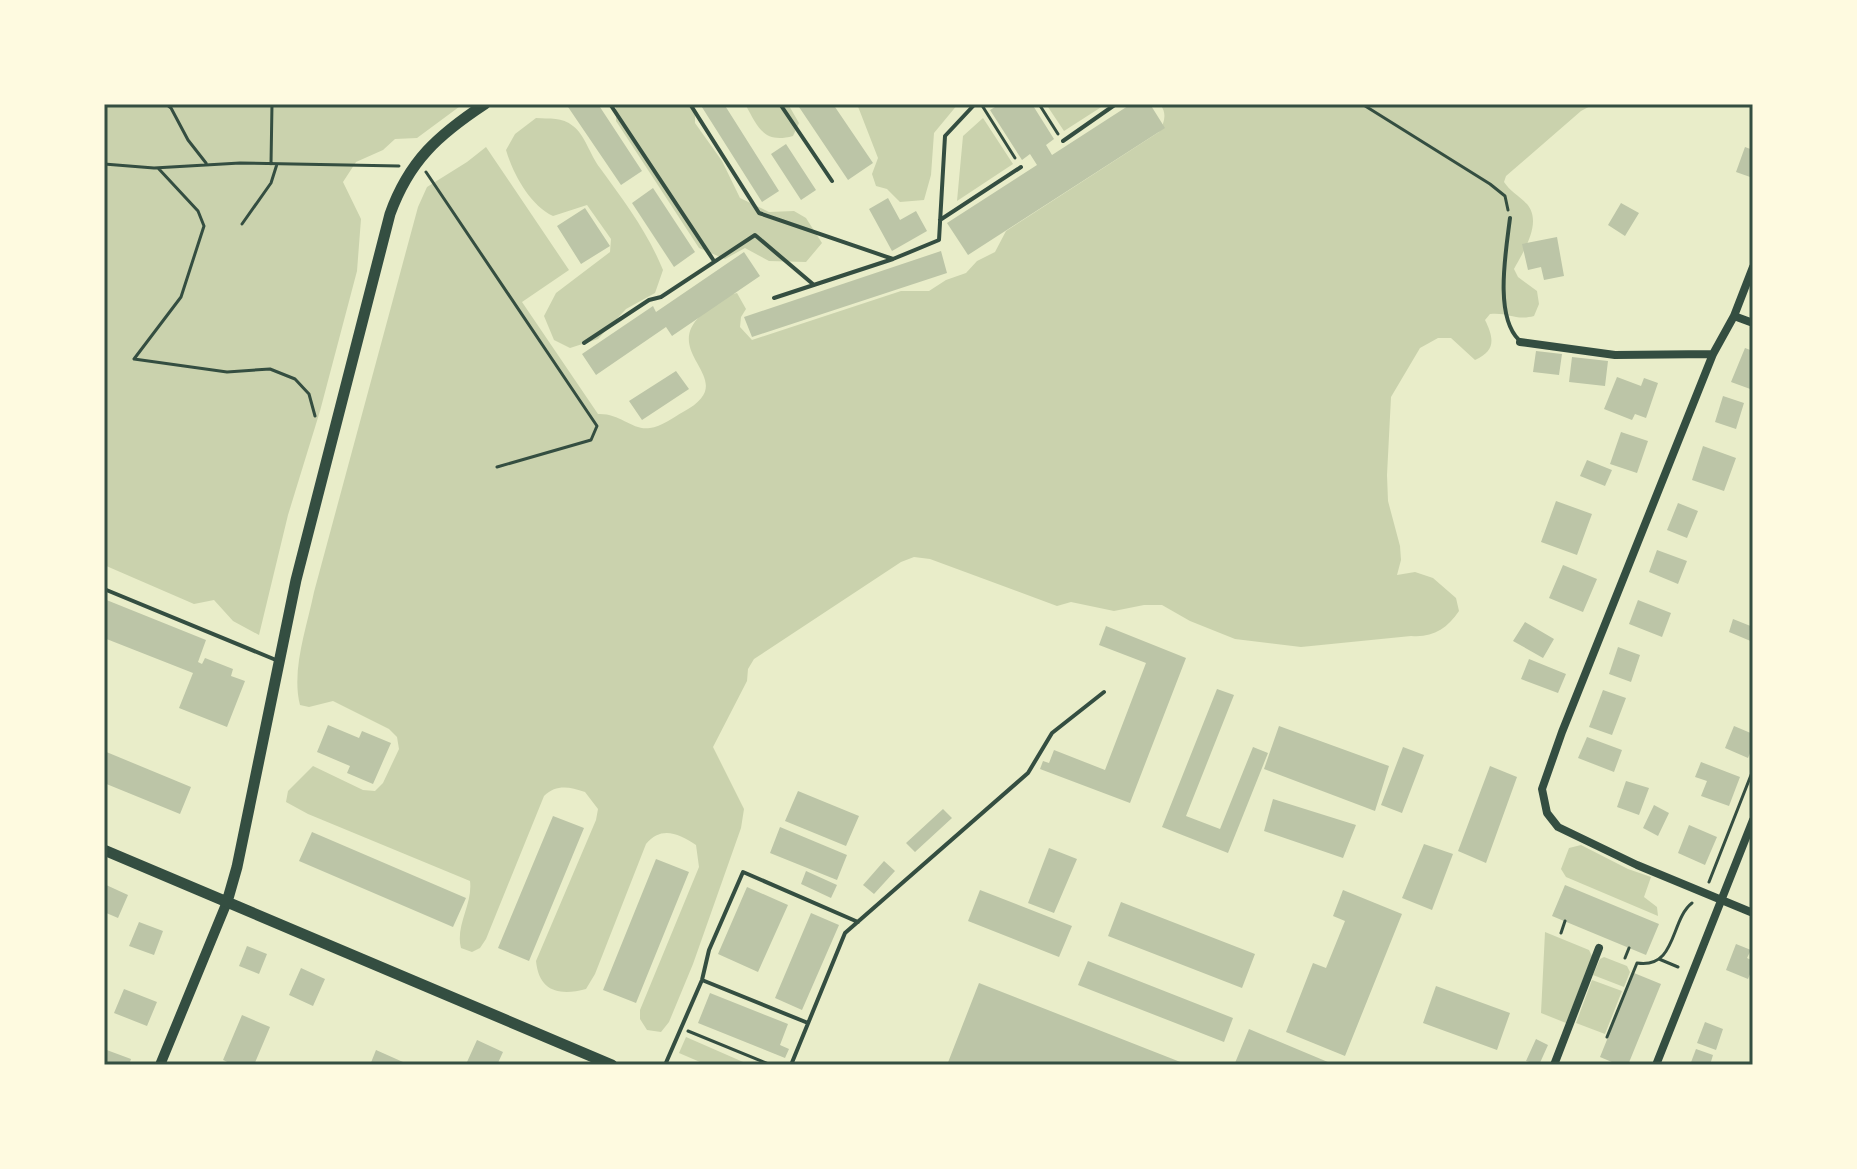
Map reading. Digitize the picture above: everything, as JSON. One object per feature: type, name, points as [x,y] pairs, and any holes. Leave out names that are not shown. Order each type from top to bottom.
[{"type":"main road","points":[[227,902],[237,867],[296,580],[390,214],[407,176],[431,144],[485,104]]},
{"type":"main road","points":[[104,850],[612,1065]]},
{"type":"street","points":[[1753,267],[1734,316],[1713,354],[1545,776],[1543,801],[1547,813],[1558,827],[1637,865],[1753,913]]},
{"type":"street","points":[[1734,316],[1753,323]]},
{"type":"street","points":[[1520,342],[1615,355],[1713,354]]},
{"type":"street","points":[[1656,1065],[1753,820]]},
{"type":"street","points":[[160,1065],[227,902]]},
{"type":"street","points":[[1554,1065],[1599,948]]},
{"type":"lane","points":[[610,104],[714,261]]},
{"type":"lane","points":[[690,104],[759,213],[893,259]]},
{"type":"lane","points":[[780,104],[832,181]]},
{"type":"lane","points":[[774,298],[893,259],[939,240],[945,136],[978,104]]},
{"type":"lane","points":[[1063,141],[1116,104]]},
{"type":"lane","points":[[940,220],[1021,167]]},
{"type":"lane","points":[[1510,218],[1504,276],[1507,321],[1520,342]]},
{"type":"lane","points":[[584,343],[755,235],[814,285]]},
{"type":"lane","points":[[104,589],[279,661]]},
{"type":"lane","points":[[791,1065],[845,933],[1028,773],[1052,733],[1104,692]]},
{"type":"lane","points":[[665,1065],[702,980],[709,950],[743,872],[858,922]]},
{"type":"lane","points":[[702,980],[808,1023]]},
{"type":"path","points":[[166,104],[206,164]]},
{"type":"path","points":[[242,224],[271,183],[274,164],[272,104]]},
{"type":"path","points":[[978,104],[1021,167]]},
{"type":"path","points":[[1039,104],[1063,141]]},
{"type":"path","points":[[1362,104],[1490,184],[1505,196],[1510,218]]},
{"type":"path","points":[[419,158],[430,180],[597,426],[591,440],[497,467]]},
{"type":"path","points":[[105,164],[158,168],[206,164],[399,166]]},
{"type":"path","points":[[158,168],[198,211],[204,226],[181,297],[134,359],[227,372],[270,369],[295,379],[309,394],[315,416]]},
{"type":"path","points":[[1607,1037],[1637,963],[1648,965],[1659,959],[1671,943],[1685,908],[1705,893],[1753,770]]},
{"type":"path","points":[[1561,933],[1565,921]]},
{"type":"path","points":[[1625,958],[1629,948]]},
{"type":"path","points":[[1659,959],[1678,967]]},
{"type":"path","points":[[681,1028],[771,1065]]},
{"type":"green space","points":[[104,104],[463,104],[417,138],[395,139],[383,150],[356,162],[343,182],[361,219],[357,271],[320,411],[288,515],[259,635],[233,621],[214,600],[194,604],[104,565]]},
{"type":"green space","points":[[616,104],[695,104],[695,123],[722,161],[740,198],[769,212],[794,211],[806,218],[822,243],[806,262],[769,261],[745,248],[725,259],[699,248],[616,121]]},
{"type":"green space","points":[[745,104],[788,104],[799,123],[793,136],[775,138],[763,132]]},
{"type":"green space","points":[[857,104],[958,104],[934,133],[931,175],[924,200],[900,202],[887,189],[876,186],[872,174],[878,158]]},
{"type":"green space","points":[[1046,104],[1106,104],[1064,131]]},
{"type":"green space","points":[[1160,104],[1594,104],[1581,111],[1506,176],[1504,182],[1527,204],[1533,220],[1530,237],[1514,269],[1518,277],[1537,291],[1539,304],[1534,316],[1522,318],[1490,314],[1485,320],[1491,338],[1490,348],[1475,360],[1451,338],[1438,338],[1420,348],[1391,397],[1387,475],[1388,501],[1400,546],[1401,560],[1397,575],[1415,572],[1433,578],[1456,598],[1459,611],[1444,627],[1426,635],[1301,647],[1235,639],[1190,621],[1162,605],[1114,611],[1071,602],[1057,606],[930,559],[914,557],[901,562],[754,659],[748,669],[747,681],[713,747],[744,809],[741,828],[693,964],[669,1022],[661,1032],[647,1030],[640,1019],[640,1010],[699,867],[696,845],[670,833],[658,835],[646,844],[595,974],[586,989],[568,992],[546,985],[536,961],[596,820],[598,809],[585,792],[563,788],[544,796],[486,939],[480,948],[472,952],[461,948],[460,940],[470,881],[286,802],[288,791],[313,766],[363,790],[375,791],[383,783],[399,749],[397,737],[389,729],[333,701],[309,707],[300,705],[297,678],[314,592],[418,207],[427,187],[486,147],[569,270],[522,302],[598,414],[650,428],[683,412],[700,400],[706,389],[689,343],[691,329],[701,315],[718,301],[737,293],[746,309],[740,327],[752,340],[901,291],[929,291],[946,280],[966,273],[977,261],[995,252],[1006,231],[1159,132],[1164,118]]},
{"type":"green space","points":[[536,118],[560,120],[577,130],[642,229],[663,270],[655,293],[626,309],[598,339],[570,348],[554,340],[544,316],[556,293],[610,252],[611,239],[587,205],[553,216],[537,204],[524,188],[506,150],[515,134]]},
{"type":"green space","points":[[983,118],[1013,164],[957,201],[963,136]]},
{"type":"green space","points":[[1581,845],[1651,877],[1644,897],[1657,907],[1658,916],[1566,877],[1561,869],[1569,848]]},
{"type":"green space","points":[[1545,932],[1589,950],[1592,956],[1566,1023],[1541,1013]]},
{"type":"green space","points":[[1604,957],[1627,966],[1630,972],[1624,987],[1593,975]]},
{"type":"green space","points":[[1592,980],[1622,991],[1605,1034],[1576,1023]]},
{"type":"green space","points":[[686,1037],[750,1065],[707,1065],[679,1053]]},
{"type":"building","points":[[566,104],[598,104],[642,171],[621,185]]},
{"type":"building","points":[[700,104],[724,104],[779,191],[762,202]]},
{"type":"building","points":[[797,104],[833,104],[873,163],[848,180]]},
{"type":"building","points":[[1000,104],[1032,104],[1054,139],[1046,145],[1052,155],[1131,104],[1150,104],[1165,128],[968,255],[947,223],[1037,165],[1030,154],[1022,160],[990,110]]},
{"type":"building","points":[[786,144],[816,190],[801,200],[771,154]]},
{"type":"building","points":[[1745,147],[1753,150],[1753,178],[1736,172]]},
{"type":"building","points":[[653,188],[695,252],[674,267],[632,203]]},
{"type":"building","points":[[888,198],[900,220],[916,211],[927,231],[892,251],[869,209]]},
{"type":"building","points":[[1621,203],[1639,213],[1625,236],[1608,225]]},
{"type":"building","points":[[585,208],[610,246],[581,264],[557,226]]},
{"type":"building","points":[[1557,237],[1564,276],[1544,280],[1541,267],[1528,270],[1522,244]]},
{"type":"building","points":[[941,251],[947,273],[752,337],[744,317]]},
{"type":"building","points":[[744,252],[760,276],[672,336],[666,327],[596,375],[582,354],[653,306],[656,312]]},
{"type":"building","points":[[1745,348],[1753,351],[1753,390],[1731,382]]},
{"type":"building","points":[[1536,351],[1562,354],[1559,375],[1533,372]]},
{"type":"building","points":[[1572,357],[1608,361],[1605,386],[1569,382]]},
{"type":"building","points":[[676,371],[689,389],[642,420],[629,401]]},
{"type":"building","points":[[1617,377],[1641,386],[1644,378],[1658,383],[1646,418],[1635,414],[1632,420],[1604,409]]},
{"type":"building","points":[[1723,396],[1744,403],[1736,429],[1715,422]]},
{"type":"building","points":[[1621,432],[1648,441],[1637,473],[1610,464]]},
{"type":"building","points":[[1703,446],[1736,458],[1724,491],[1692,480]]},
{"type":"building","points":[[1587,460],[1612,470],[1605,486],[1580,476]]},
{"type":"building","points":[[1556,501],[1592,514],[1577,555],[1541,542]]},
{"type":"building","points":[[1678,503],[1698,511],[1687,538],[1667,530]]},
{"type":"building","points":[[1657,550],[1687,561],[1678,584],[1649,572]]},
{"type":"building","points":[[1563,565],[1597,579],[1583,612],[1549,598]]},
{"type":"building","points":[[104,599],[206,640],[198,662],[202,664],[205,658],[233,669],[231,676],[245,681],[227,727],[179,708],[193,673],[104,638]]},
{"type":"building","points":[[1638,600],[1671,613],[1662,637],[1629,624]]},
{"type":"building","points":[[1733,619],[1753,627],[1753,642],[1729,632]]},
{"type":"building","points":[[1525,622],[1554,639],[1543,658],[1513,641]]},
{"type":"building","points":[[1106,626],[1186,658],[1130,803],[1040,769],[1043,761],[1049,763],[1054,750],[1105,770],[1146,663],[1099,645]]},
{"type":"building","points":[[1618,647],[1640,655],[1631,682],[1609,674]]},
{"type":"building","points":[[1529,659],[1566,674],[1558,693],[1521,679]]},
{"type":"building","points":[[1217,689],[1234,695],[1186,816],[1220,829],[1253,747],[1268,753],[1228,853],[1162,827]]},
{"type":"building","points":[[1603,690],[1626,698],[1612,735],[1589,727]]},
{"type":"building","points":[[328,725],[359,738],[362,731],[391,743],[373,784],[347,773],[350,766],[317,752]]},
{"type":"building","points":[[1279,726],[1389,766],[1375,811],[1264,769]]},
{"type":"building","points":[[1734,726],[1753,734],[1753,746],[1748,758],[1725,748]]},
{"type":"building","points":[[1587,737],[1622,750],[1614,772],[1578,758]]},
{"type":"building","points":[[1403,747],[1424,755],[1402,813],[1381,805]]},
{"type":"building","points":[[104,751],[191,787],[180,814],[104,783]]},
{"type":"building","points":[[1701,762],[1740,777],[1729,806],[1701,796],[1707,781],[1695,777]]},
{"type":"building","points":[[1490,766],[1517,777],[1486,863],[1458,851]]},
{"type":"building","points":[[1626,781],[1649,788],[1639,815],[1617,807]]},
{"type":"building","points":[[798,791],[859,816],[846,846],[785,821]]},
{"type":"building","points":[[1273,799],[1356,825],[1343,858],[1264,831]]},
{"type":"building","points":[[1654,805],[1669,813],[1658,836],[1643,828]]},
{"type":"building","points":[[943,809],[952,818],[915,852],[906,843]]},
{"type":"building","points":[[553,816],[584,828],[529,961],[498,948]]},
{"type":"building","points":[[1689,825],[1717,837],[1705,865],[1678,853]]},
{"type":"building","points":[[780,827],[847,855],[837,880],[770,853]]},
{"type":"building","points":[[312,832],[466,898],[453,927],[299,861]]},
{"type":"building","points":[[1424,844],[1453,854],[1432,910],[1402,898]]},
{"type":"building","points":[[1049,848],[1077,859],[1054,913],[1028,903]]},
{"type":"building","points":[[656,859],[689,872],[636,1003],[603,990]]},
{"type":"building","points":[[884,861],[895,871],[874,894],[863,885]]},
{"type":"building","points":[[806,871],[837,885],[831,898],[801,884]]},
{"type":"building","points":[[104,884],[128,895],[118,918],[104,912]]},
{"type":"building","points":[[1565,885],[1659,924],[1646,955],[1552,916]]},
{"type":"building","points":[[747,887],[788,905],[758,972],[718,954]]},
{"type":"building","points":[[980,890],[1072,926],[1059,957],[968,921]]},
{"type":"building","points":[[1343,890],[1402,914],[1345,1056],[1286,1032],[1313,963],[1326,968],[1345,921],[1333,916]]},
{"type":"building","points":[[1121,902],[1255,954],[1242,988],[1108,936]]},
{"type":"building","points":[[811,913],[839,925],[802,1010],[775,998]]},
{"type":"building","points":[[139,922],[163,931],[154,955],[129,946]]},
{"type":"building","points":[[1736,944],[1751,950],[1747,958],[1753,961],[1753,967],[1748,979],[1726,970]]},
{"type":"building","points":[[247,946],[267,954],[259,974],[239,966]]},
{"type":"building","points":[[1088,961],[1233,1018],[1224,1042],[1078,985]]},
{"type":"building","points":[[301,968],[325,979],[313,1006],[289,995]]},
{"type":"building","points":[[1634,973],[1661,984],[1628,1065],[1619,1065],[1600,1057]]},
{"type":"building","points":[[979,983],[1188,1065],[947,1065]]},
{"type":"building","points":[[1436,986],[1510,1013],[1497,1050],[1423,1023]]},
{"type":"building","points":[[124,989],[157,1002],[147,1026],[114,1013]]},
{"type":"building","points":[[710,993],[788,1024],[780,1045],[789,1049],[785,1058],[698,1023]]},
{"type":"building","points":[[242,1015],[270,1027],[254,1065],[234,1065],[223,1060]]},
{"type":"building","points":[[1705,1022],[1723,1029],[1716,1050],[1697,1043]]},
{"type":"building","points":[[1249,1029],[1335,1065],[1235,1063]]},
{"type":"building","points":[[1536,1039],[1548,1045],[1539,1065],[1526,1061]]},
{"type":"building","points":[[477,1040],[503,1052],[497,1065],[467,1062]]},
{"type":"building","points":[[104,1049],[131,1059],[129,1065],[104,1065]]},
{"type":"building","points":[[1696,1049],[1713,1055],[1710,1065],[1690,1065]]},
{"type":"building","points":[[376,1050],[403,1062],[402,1065],[370,1065]]}]
